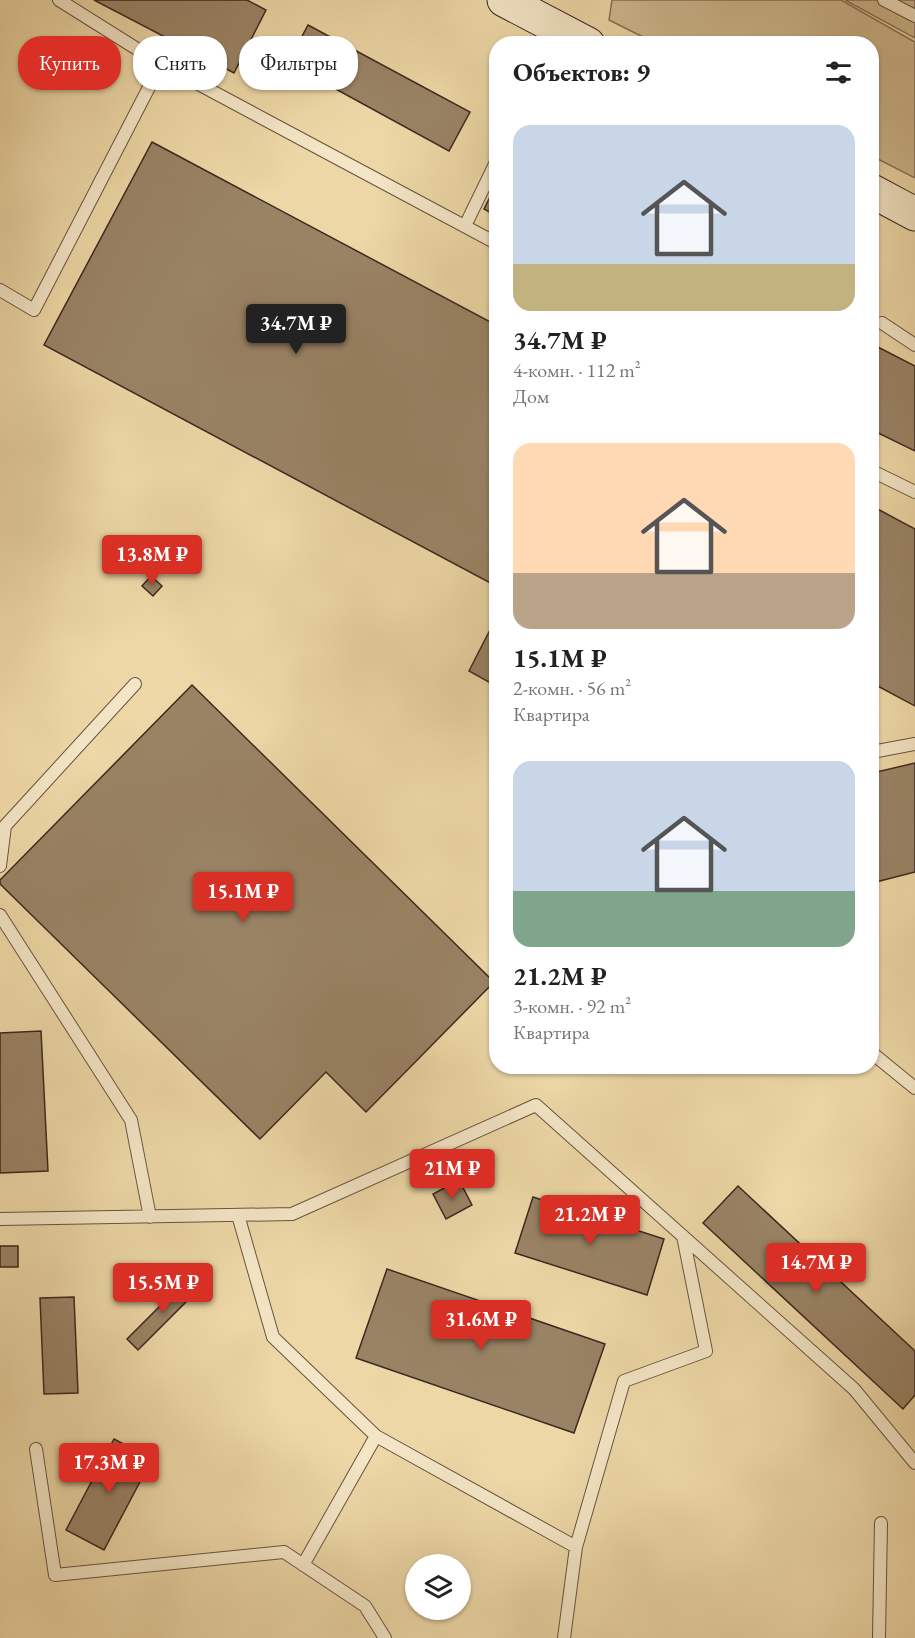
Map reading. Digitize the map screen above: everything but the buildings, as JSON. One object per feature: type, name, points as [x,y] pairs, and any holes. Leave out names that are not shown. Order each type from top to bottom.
[{"type":"street","points":[[504,0],[563,36]]},
{"type":"street","points":[[879,195],[915,214]]},
{"type":"lane","points":[[59,0],[133,46]]},
{"type":"lane","points":[[884,0],[915,16]]},
{"type":"lane","points":[[0,290],[34,310],[148,90]]},
{"type":"lane","points":[[210,90],[489,239]]},
{"type":"lane","points":[[465,226],[489,176]]},
{"type":"lane","points":[[882,323],[915,345]]},
{"type":"lane","points":[[879,474],[915,492]]},
{"type":"lane","points":[[0,866],[5,826],[135,684]]},
{"type":"lane","points":[[879,751],[915,744]]},
{"type":"lane","points":[[0,915],[131,1120],[150,1217]]},
{"type":"lane","points":[[879,1059],[915,1088]]},
{"type":"lane","points":[[0,1219],[292,1214],[536,1105],[854,1389],[915,1463]]},
{"type":"lane","points":[[238,1215],[273,1337],[376,1436],[576,1547]]},
{"type":"lane","points":[[564,1638],[576,1547],[624,1381],[706,1351],[683,1236]]},
{"type":"lane","points":[[303,1565],[376,1436]]},
{"type":"lane","points":[[36,1449],[55,1575],[284,1552],[365,1606],[385,1638]]},
{"type":"lane","points":[[879,1638],[881,1522]]},
{"type":"shaded area","points":[[612,0],[841,0],[915,42],[915,178],[879,160],[879,36],[641,36],[609,20]]},
{"type":"shaded area","points":[[845,0],[915,0],[915,38]]}]
